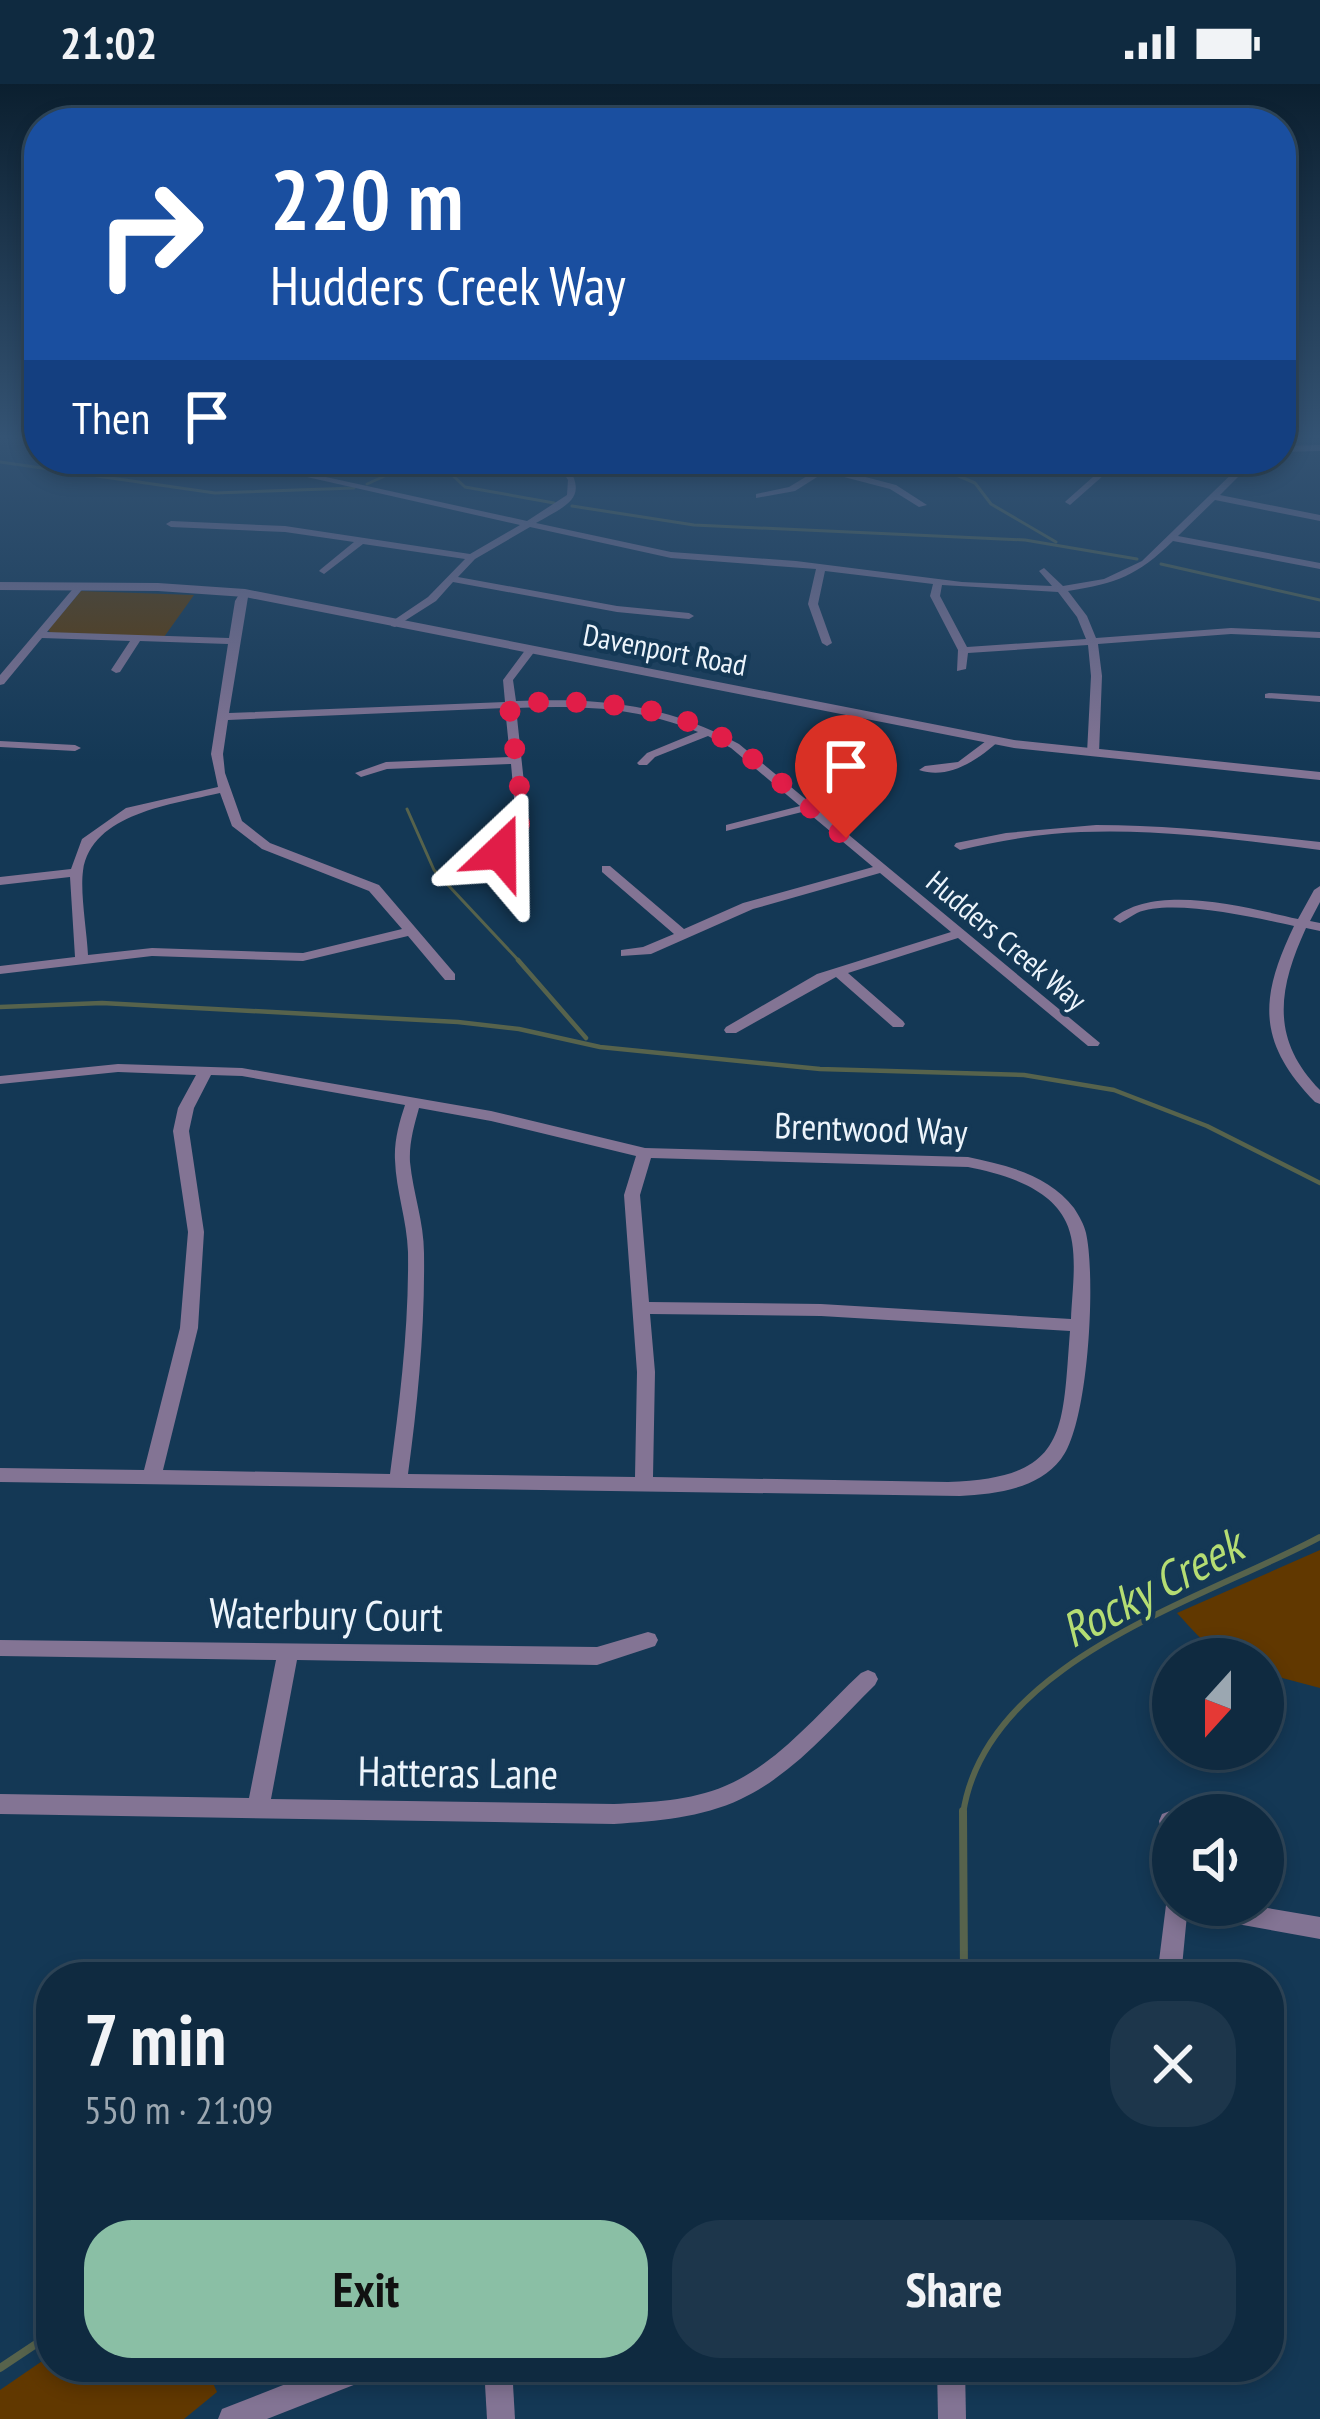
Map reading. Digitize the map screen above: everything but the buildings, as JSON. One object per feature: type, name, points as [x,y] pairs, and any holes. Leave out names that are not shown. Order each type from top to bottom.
[{"type":"street","points":[[323,571],[354,546]]},
{"type":"street","points":[[401,546],[472,557]]},
{"type":"street","points":[[394,624],[491,546]]},
{"type":"street","points":[[626,546],[671,555],[821,567],[938,583],[1062,589],[1122,576],[1162,546]]},
{"type":"street","points":[[1214,546],[1320,566]]},
{"type":"street","points":[[821,567],[813,604],[827,644]]},
{"type":"street","points":[[1044,571],[1062,589],[1097,644],[1093,753]]},
{"type":"street","points":[[451,579],[617,609],[689,616]]},
{"type":"street","points":[[938,583],[935,596],[963,650],[961,669]]},
{"type":"street","name":"Davenport Road","points":[[0,586],[245,593],[994,740],[1320,776]]},
{"type":"street","points":[[0,682],[80,586]]},
{"type":"street","points":[[245,593],[218,754],[223,789],[234,818],[247,835],[367,883],[450,977]]},
{"type":"street","points":[[963,650],[1097,644],[1265,625],[1320,635]]},
{"type":"street","points":[[39,635],[234,641]]},
{"type":"street","points":[[116,670],[137,638]]},
{"type":"street","points":[[500,852],[520,834],[509,675],[530,651]]},
{"type":"street","points":[[1269,696],[1320,699]]},
{"type":"street","name":"Hudders Creek Way","points":[[224,717],[509,703],[618,706],[676,718],[735,746],[1094,1043]]},
{"type":"street","points":[[643,763],[657,752],[709,732]]},
{"type":"street","points":[[925,770],[961,765],[994,740]]},
{"type":"street","points":[[0,744],[75,748]]},
{"type":"street","points":[[361,773],[386,766],[515,760]]},
{"type":"street","points":[[82,960],[76,872],[86,842],[116,818],[223,789]]},
{"type":"street","points":[[730,828],[809,807]]},
{"type":"street","points":[[960,846],[1034,831],[1100,825],[1320,847]]},
{"type":"street","points":[[626,953],[646,950],[748,906],[882,868]]},
{"type":"street","points":[[606,869],[667,926],[682,934]]},
{"type":"street","points":[[0,881],[76,872]]},
{"type":"street","points":[[1320,890],[1300,924],[1276,1000],[1274,1031],[1289,1067],[1320,1099]]},
{"type":"street","points":[[1120,919],[1134,908],[1181,905],[1320,928]]},
{"type":"street","points":[[0,970],[164,952],[304,957],[412,931]]},
{"type":"street","points":[[731,1030],[784,996],[839,971],[961,933]]},
{"type":"street","points":[[839,971],[898,1024]]},
{"type":"street","name":"Brentwood Way","points":[[0,1080],[118,1068],[270,1075],[491,1116],[645,1153],[956,1161],[1011,1172],[1041,1187],[1077,1227],[1081,1241],[1065,1437],[1047,1463],[1025,1478],[988,1487],[0,1474]]},
{"type":"street","points":[[152,1477],[183,1360],[196,1259],[181,1131],[186,1108],[206,1070]]},
{"type":"street","points":[[398,1480],[416,1282],[414,1218],[399,1157],[413,1103]]},
{"type":"street","points":[[644,1484],[643,1307],[632,1195],[645,1153]]},
{"type":"street","points":[[643,1307],[821,1310],[1077,1325]]},
{"type":"street","name":"Waterbury Court","points":[[0,1648],[597,1656],[647,1640]]},
{"type":"street","points":[[258,1808],[288,1653]]},
{"type":"street","name":"Hatteras Lane","points":[[0,1804],[614,1814],[697,1808],[741,1791],[780,1766],[868,1679]]},
{"type":"street","points":[[1284,1922],[1320,1928]]},
{"type":"street","points":[[1171,1962],[1175,1926]]},
{"type":"street","points":[[232,2419],[326,2382]]},
{"type":"street","points":[[499,2382],[501,2419]]},
{"type":"street","points":[[951,2382],[952,2419]]},
{"type":"shaded area","points":[[81,591],[194,595],[164,637],[51,633],[48,630]]},
{"type":"shaded area","points":[[1320,1550],[1320,1688],[1284,1679],[1284,1638],[1201,1638],[1177,1613]]},
{"type":"shaded area","points":[[36,2365],[36,2382],[213,2382],[217,2392],[184,2419],[0,2419],[0,2390]]},
{"type":"waterway","points":[[1060,546],[1137,559]]},
{"type":"waterway","points":[[1161,564],[1320,600]]},
{"type":"waterway","points":[[407,809],[434,870],[521,963]]},
{"type":"waterway","points":[[518,960],[586,1038]]},
{"type":"waterway","points":[[0,1007],[102,1003],[458,1022],[519,1029],[600,1047],[820,1069],[1024,1075],[1114,1090],[1207,1126],[1320,1183]]},
{"type":"waterway","name":"Rocky Creek","points":[[963,1814],[980,1761],[1012,1715],[1055,1676],[1161,1612],[1320,1537]]},
{"type":"waterway","name":"Rocky Creek","points":[[963,1814],[964,1962]]},
{"type":"waterway","name":"Rocky Creek","points":[[0,2368],[36,2344]]},
{"type":"route","points":[[500,852],[517,841],[522,820],[509,703],[554,701],[646,711],[722,738],[846,838]]}]
